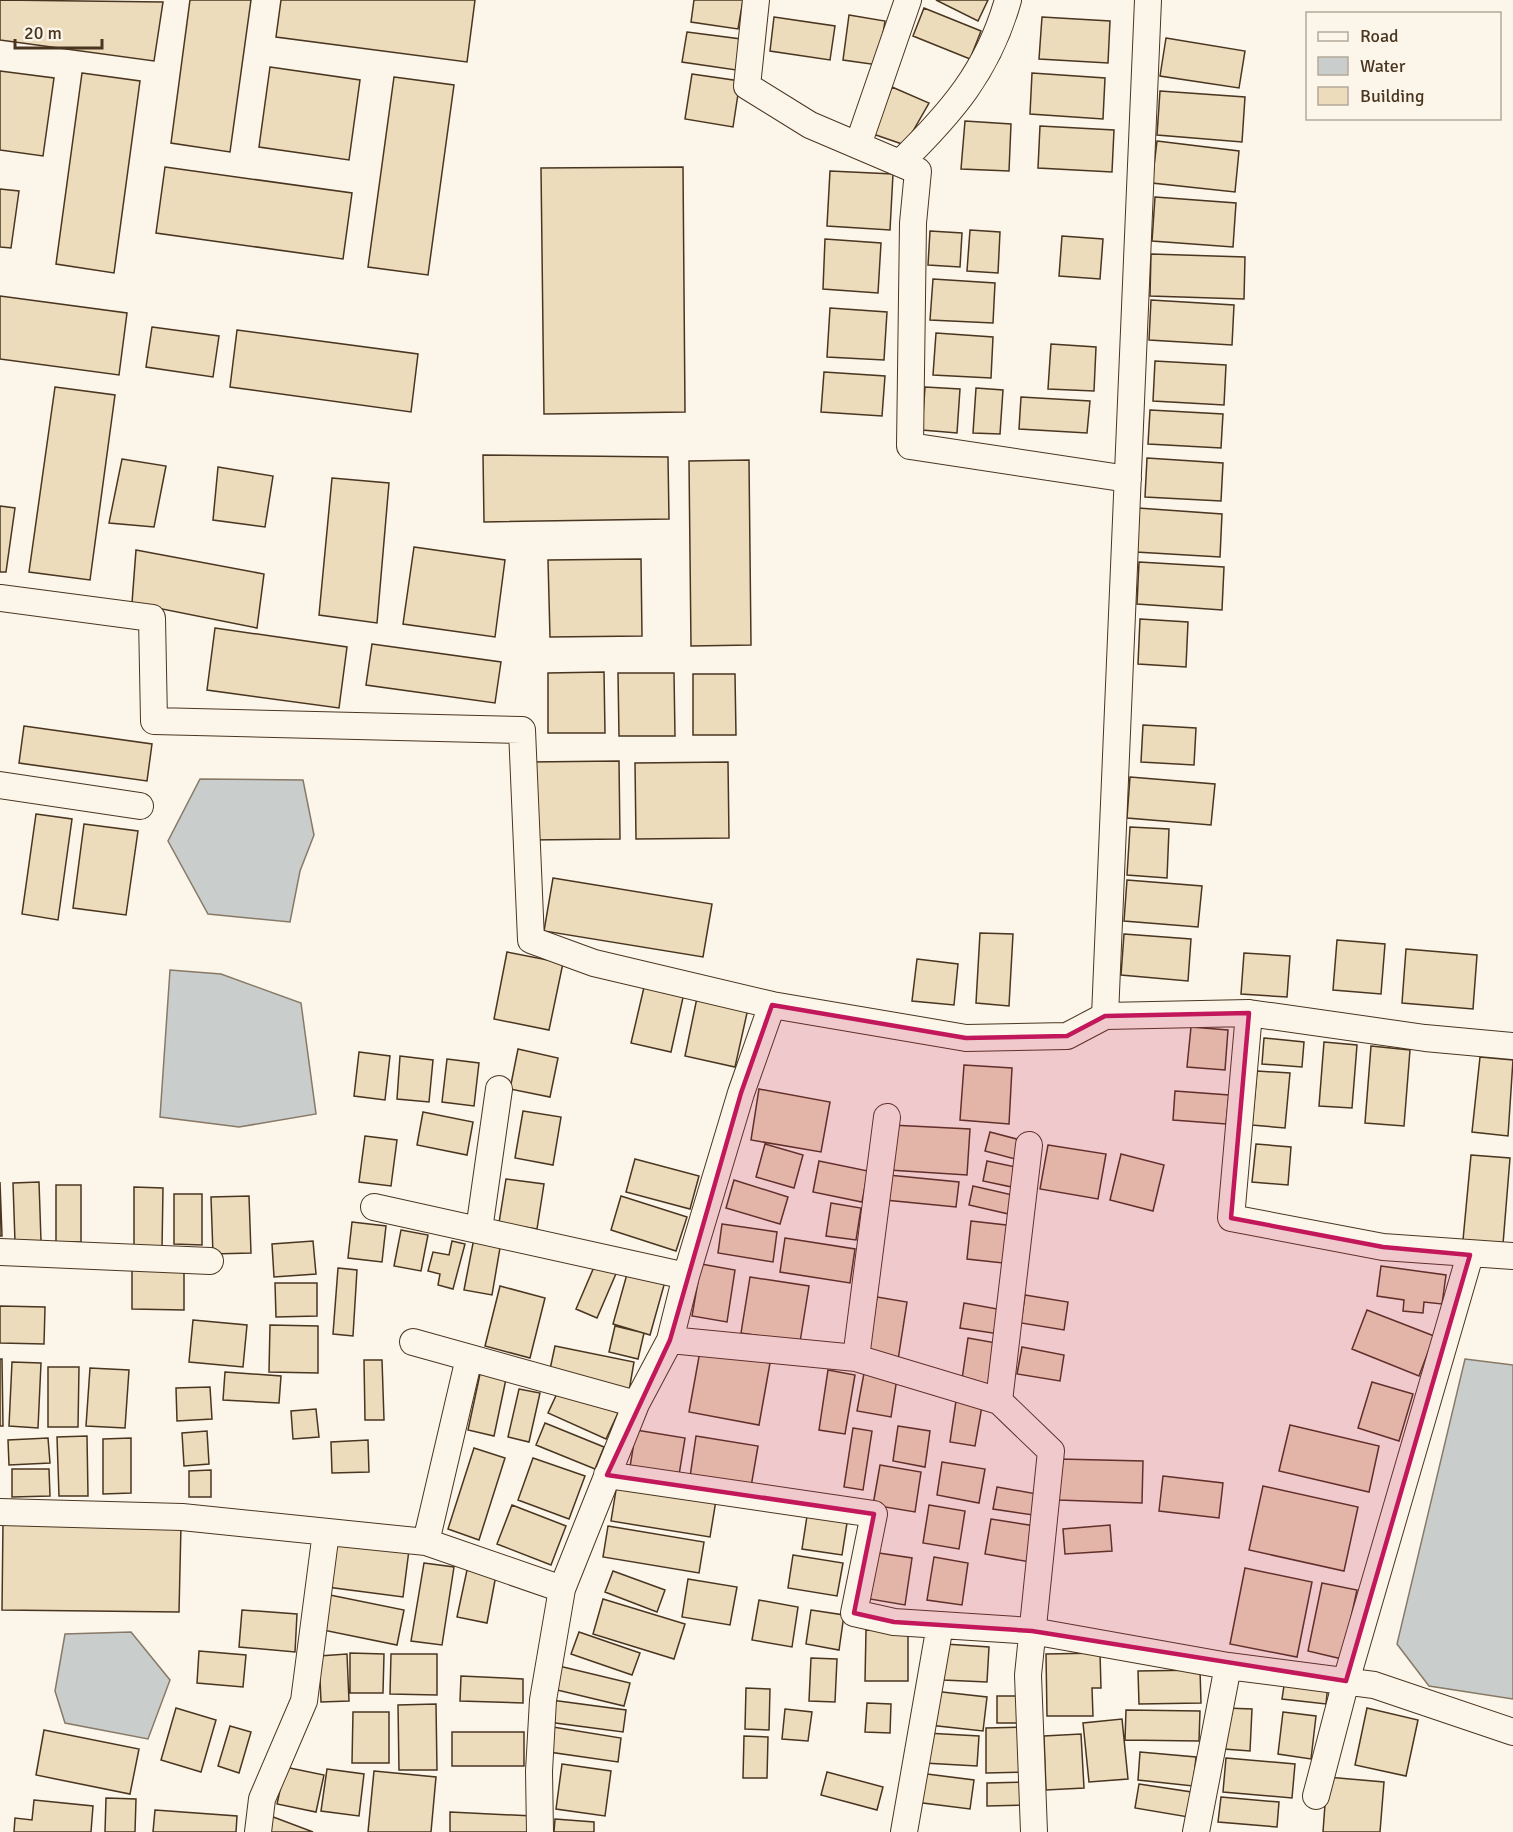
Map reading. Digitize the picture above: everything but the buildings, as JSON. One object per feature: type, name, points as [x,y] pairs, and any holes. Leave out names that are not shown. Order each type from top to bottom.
[{"type":"street","points":[[756,0],[747,86],[810,125],[918,171],[913,223],[910,446],[1128,479]]},
{"type":"street","points":[[858,145],[908,0]]},
{"type":"street","points":[[900,163],[945,119],[978,73],[1008,0]]},
{"type":"street","points":[[1106,1016],[1148,0]]},
{"type":"street","points":[[0,598],[152,618],[154,721],[522,730],[531,940],[594,963],[772,1005],[966,1038],[1067,1036],[1106,1016],[1249,1013],[1425,1038],[1513,1046]]},
{"type":"street","points":[[0,785],[140,806]]},
{"type":"street","points":[[540,1832],[539,1771],[543,1700],[562,1589],[636,1404],[670,1340],[686,1276],[741,1093],[772,1005]]},
{"type":"street","points":[[1249,1013],[1231,1218],[1383,1247],[1470,1255],[1513,1256]]},
{"type":"street","points":[[479,1230],[499,1089]]},
{"type":"street","points":[[856,1358],[887,1117]]},
{"type":"street","points":[[999,1401],[1029,1145]]},
{"type":"street","points":[[374,1207],[686,1276]]},
{"type":"street","points":[[0,1252],[210,1261]]},
{"type":"street","points":[[1316,1796],[1346,1681],[1470,1255]]},
{"type":"street","points":[[670,1340],[856,1358],[999,1401],[1051,1451],[1028,1675],[1034,1832]]},
{"type":"street","points":[[413,1342],[636,1404]]},
{"type":"street","points":[[426,1542],[469,1358]]},
{"type":"street","points":[[607,1475],[874,1514],[854,1613],[894,1622],[1032,1631],[1228,1666],[1374,1685],[1513,1732]]},
{"type":"street","points":[[0,1512],[182,1517],[426,1542],[562,1589]]},
{"type":"street","points":[[258,1832],[262,1799],[304,1701],[326,1532]]},
{"type":"street","points":[[903,1832],[940,1625]]},
{"type":"street","points":[[1196,1832],[1228,1666]]},
{"type":"highlighted area","points":[[772,1005],[966,1038],[1067,1036],[1105,1016],[1249,1013],[1231,1218],[1383,1247],[1470,1255],[1346,1681],[1032,1631],[894,1622],[854,1613],[874,1514],[607,1475],[670,1340],[741,1093]]},
{"type":"water","points":[[200,779],[303,780],[314,835],[300,871],[290,922],[208,914],[168,841]]},
{"type":"water","points":[[170,970],[221,974],[301,1003],[316,1114],[239,1127],[160,1117]]},
{"type":"water","points":[[1465,1359],[1513,1365],[1513,1699],[1429,1686],[1397,1644]]},
{"type":"water","points":[[131,1632],[170,1680],[148,1739],[65,1723],[55,1691],[65,1634]]}]
